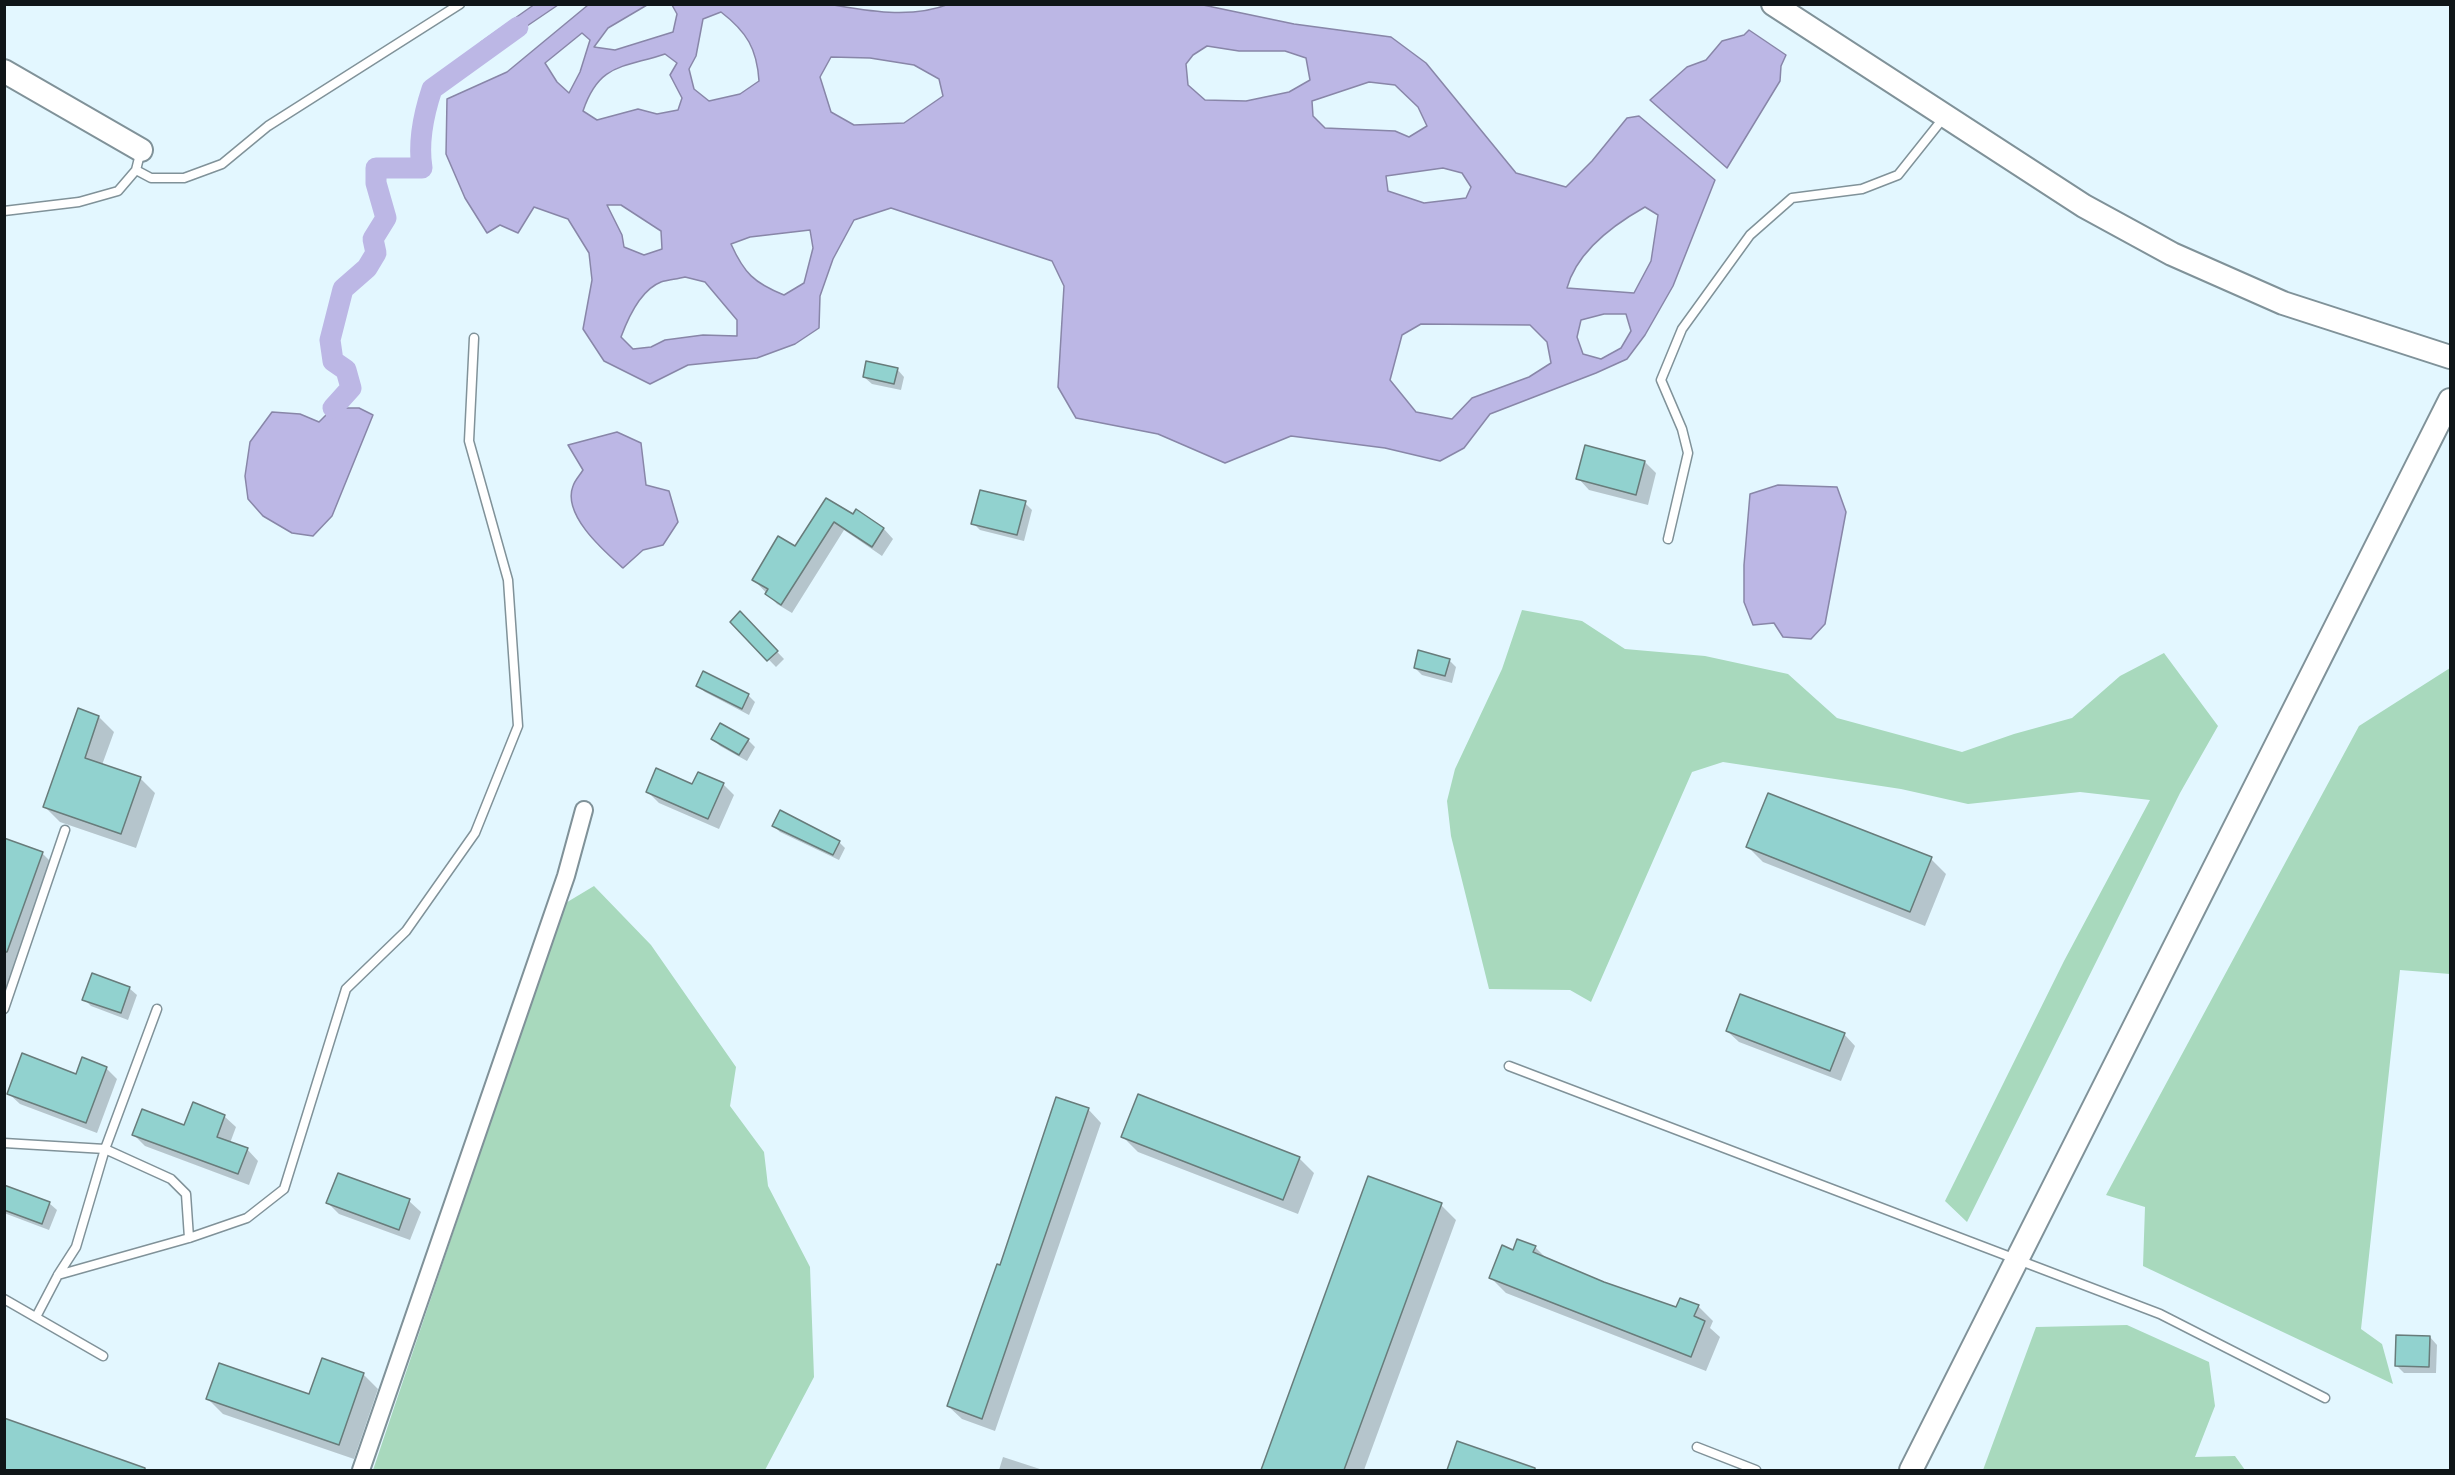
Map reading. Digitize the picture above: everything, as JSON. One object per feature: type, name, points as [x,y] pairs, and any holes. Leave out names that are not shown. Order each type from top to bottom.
[{"type":"street","points":[[1773,4],[2084,206],[2172,254],[2283,303],[2451,357]]},
{"type":"street","points":[[4,71],[138,160]]},
{"type":"street","points":[[1911,1470],[2451,400]]},
{"type":"street","points":[[361,1470],[562,887],[584,810]]},
{"type":"lane","points":[[4,212],[79,202],[118,191],[138,160],[151,178],[184,178],[222,164],[268,126],[460,4]]},
{"type":"lane","points":[[1668,539],[1688,453],[1682,429],[1661,380],[1682,328],[1750,235],[1792,198],[1862,189],[1898,176],[1945,116]]},
{"type":"lane","points":[[58,1275],[189,1238],[247,1218],[284,1190],[346,989],[406,931],[475,833],[518,726],[508,580],[469,441],[474,338]]},
{"type":"lane","points":[[4,1009],[65,830]]},
{"type":"lane","points":[[36,1317],[76,1247],[105,1149],[158,1010]]},
{"type":"lane","points":[[1509,1066],[2160,1314],[2325,1398]]},
{"type":"lane","points":[[4,1143],[105,1149],[171,1179],[186,1194],[189,1238]]},
{"type":"lane","points":[[4,1299],[103,1356]]},
{"type":"lane","points":[[1697,1447],[1756,1470]]},
{"type":"green space","points":[[1522,610],[1582,621],[1625,649],[1705,656],[1788,674],[1837,718],[1962,752],[2014,734],[2072,718],[2120,676],[2164,653],[2218,726],[2180,793],[1967,1222],[1945,1201],[2064,961],[2150,800],[2080,792],[1968,804],[1901,789],[1723,762],[1692,772],[1591,1002],[1570,990],[1489,989],[1451,836],[1447,801],[1455,769],[1502,669]]},
{"type":"green space","points":[[2450,668],[2450,974],[2400,970],[2361,1329],[2382,1344],[2393,1384],[2143,1266],[2145,1207],[2106,1195],[2359,726]]},
{"type":"green space","points":[[594,886],[651,945],[736,1067],[730,1106],[764,1152],[768,1186],[810,1267],[814,1377],[765,1470],[373,1470],[564,904]]},
{"type":"green space","points":[[2127,1325],[2209,1362],[2215,1406],[2195,1457],[2235,1456],[2245,1470],[1983,1470],[2036,1327]]},
{"type":"shaded area","points":[[535,4],[558,5],[499,45],[481,42]]},
{"type":"shaded area","points":[[828,4],[874,11],[905,12],[935,9],[949,4],[1203,5],[1294,24],[1391,37],[1426,63],[1516,173],[1566,187],[1592,161],[1627,118],[1639,116],[1715,180],[1673,286],[1645,335],[1627,359],[1490,414],[1464,448],[1440,461],[1385,448],[1291,436],[1225,463],[1158,434],[1076,418],[1058,387],[1064,286],[1052,261],[891,208],[854,220],[833,259],[820,296],[819,328],[795,344],[757,358],[688,365],[650,384],[604,361],[583,329],[592,280],[589,253],[568,219],[534,207],[518,233],[500,225],[487,233],[465,198],[446,154],[447,99],[507,72],[588,5],[647,5],[608,28],[594,47],[615,50],[673,32],[677,14],[672,5]],"holes":[[[721,12],[738,27],[749,42],[756,60],[759,81],[740,94],[709,101],[694,89],[689,69],[696,56],[703,19]],[[582,33],[590,40],[580,72],[569,93],[557,82],[545,63]],[[1207,46],[1239,51],[1285,51],[1306,58],[1310,80],[1289,92],[1246,101],[1205,100],[1188,85],[1186,64],[1193,55]],[[665,54],[677,63],[670,75],[682,98],[678,110],[657,114],[638,109],[597,120],[583,111],[589,95],[597,84],[614,70]],[[831,57],[870,58],[914,65],[939,79],[943,96],[904,123],[854,125],[831,112],[820,77]],[[1369,82],[1395,85],[1418,107],[1427,126],[1409,137],[1395,131],[1325,128],[1313,116],[1312,101]],[[1443,168],[1462,173],[1471,187],[1466,198],[1424,203],[1388,191],[1386,176]],[[607,205],[621,205],[661,231],[662,249],[644,255],[624,247],[622,235]],[[1645,207],[1658,215],[1651,261],[1634,293],[1567,288],[1579,262],[1609,231]],[[810,230],[813,248],[804,283],[784,295],[757,281],[741,263],[731,244],[750,237]],[[685,277],[705,282],[737,320],[737,336],[703,335],[665,340],[651,347],[633,349],[621,337],[627,322],[641,298],[661,282]],[[1604,314],[1626,314],[1631,331],[1621,348],[1601,359],[1583,354],[1577,337],[1581,320]],[[1421,324],[1530,325],[1547,342],[1551,363],[1529,377],[1472,398],[1452,419],[1416,412],[1390,380],[1402,335]]]},
{"type":"shaded area","points":[[1749,30],[1786,55],[1781,66],[1780,81],[1727,168],[1650,100],[1687,67],[1706,60],[1722,41],[1744,35]]},
{"type":"shaded area","points":[[333,408],[359,408],[373,415],[332,516],[313,536],[292,533],[263,516],[248,499],[245,476],[250,442],[272,412],[300,414],[319,422]]},
{"type":"shaded area","points":[[617,432],[641,443],[646,485],[669,491],[678,522],[663,545],[643,550],[623,568],[587,532],[574,509],[571,497],[573,486],[583,470],[568,445]]},
{"type":"shaded area","points":[[1778,485],[1837,487],[1846,512],[1825,624],[1811,639],[1783,637],[1774,623],[1753,625],[1744,602],[1744,565],[1750,494]]},
{"type":"building","points":[[866,361],[898,368],[894,384],[863,377]]},
{"type":"building","points":[[1585,445],[1645,461],[1636,495],[1576,479]]},
{"type":"building","points":[[980,490],[1026,501],[1017,535],[971,524]]},
{"type":"building","points":[[826,498],[853,514],[856,509],[884,528],[872,547],[834,522],[781,605],[765,594],[768,589],[752,580],[778,536],[795,546]]},
{"type":"building","points":[[740,611],[778,651],[767,661],[730,622]]},
{"type":"building","points":[[1418,650],[1450,659],[1445,676],[1414,668]]},
{"type":"building","points":[[703,671],[749,694],[742,709],[696,686]]},
{"type":"building","points":[[78,708],[99,716],[85,758],[141,777],[121,834],[43,807]]},
{"type":"building","points":[[720,723],[749,739],[739,755],[711,739]]},
{"type":"building","points":[[656,768],[692,784],[698,772],[724,783],[708,819],[646,792]]},
{"type":"building","points":[[1768,793],[1932,857],[1910,912],[1746,847]]},
{"type":"building","points":[[780,810],[840,841],[833,855],[772,826]]},
{"type":"building","points":[[4,838],[43,852],[7,952],[4,952]]},
{"type":"building","points":[[92,973],[130,987],[121,1013],[82,1000]]},
{"type":"building","points":[[1740,994],[1845,1033],[1830,1071],[1726,1031]]},
{"type":"building","points":[[22,1053],[76,1074],[82,1057],[107,1067],[86,1123],[7,1094]]},
{"type":"building","points":[[1138,1094],[1300,1157],[1283,1200],[1121,1137]]},
{"type":"building","points":[[1056,1097],[1089,1108],[982,1419],[947,1406],[997,1264],[1000,1265]]},
{"type":"building","points":[[193,1102],[225,1115],[217,1137],[248,1148],[238,1174],[132,1135],[142,1109],[184,1125]]},
{"type":"building","points":[[338,1173],[410,1199],[399,1230],[326,1203]]},
{"type":"building","points":[[1368,1176],[1442,1203],[1344,1470],[1261,1470]]},
{"type":"building","points":[[4,1185],[50,1202],[42,1224],[4,1210]]},
{"type":"building","points":[[1517,1239],[1536,1246],[1533,1252],[1604,1282],[1676,1307],[1680,1298],[1699,1305],[1694,1316],[1705,1321],[1691,1357],[1489,1278],[1502,1245],[1513,1250]]},
{"type":"building","points":[[2396,1335],[2430,1336],[2429,1367],[2395,1366]]},
{"type":"building","points":[[322,1358],[364,1373],[339,1445],[206,1399],[219,1363],[309,1394]]},
{"type":"building","points":[[4,1418],[145,1468],[145,1470],[4,1470]]},
{"type":"building","points":[[1457,1441],[1535,1468],[1535,1470],[1447,1470]]},
{"type":"waterway","points":[[333,408],[351,388],[346,370],[333,361],[330,340],[343,289],[367,268],[376,253],[373,239],[386,218],[376,183],[376,168],[422,168],[422,128],[432,89],[518,27]]}]
